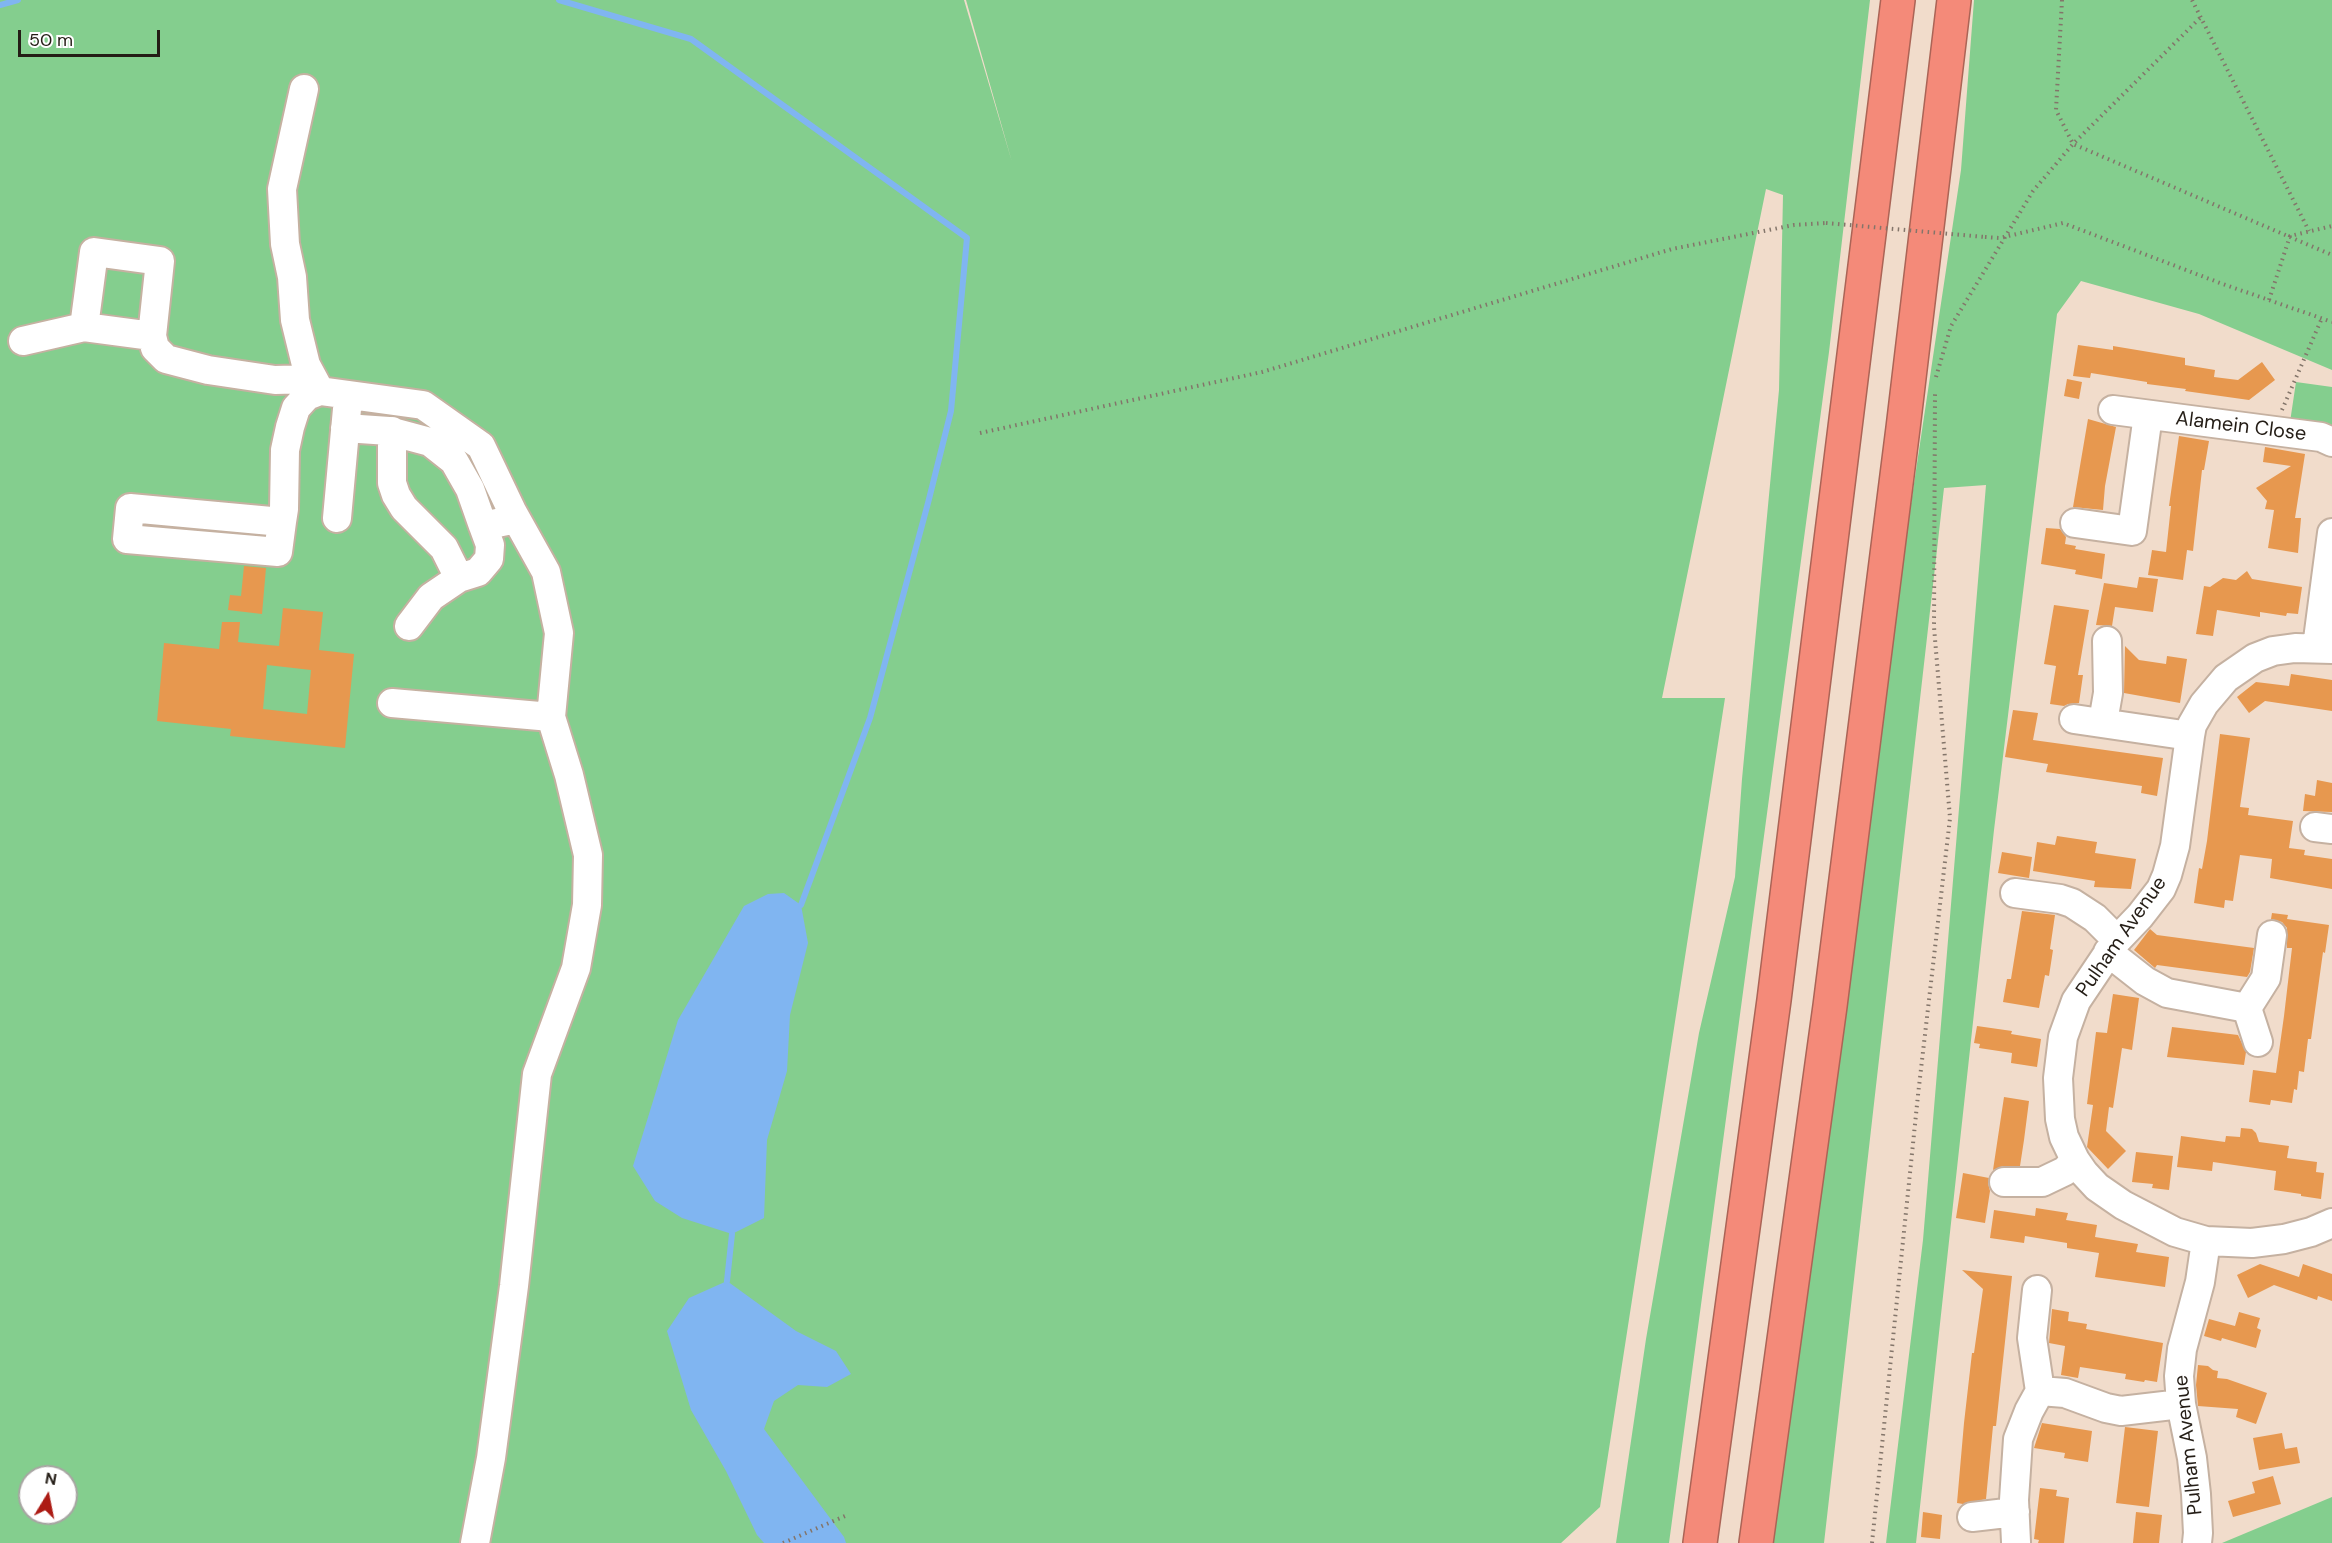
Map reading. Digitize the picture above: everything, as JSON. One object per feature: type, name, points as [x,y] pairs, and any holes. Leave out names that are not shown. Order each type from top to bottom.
[{"type":"highway","points":[[1700,1543],[1774,1000],[1898,0]]},
{"type":"highway","points":[[1756,1543],[1829,1018],[1902,440],[1954,0]]},
{"type":"street","points":[[304,89],[282,189],[285,244],[295,320],[306,365],[316,385]]},
{"type":"street","points":[[84,327],[93,252],[160,261],[152,336],[155,348],[166,359],[208,370],[316,385],[348,395],[423,405],[481,446],[516,519],[546,572],[559,633],[551,717],[569,775],[588,855],[587,905],[576,968],[537,1074],[513,1298],[491,1458],[475,1543]]},
{"type":"street","points":[[23,341],[84,327],[152,336]]},
{"type":"street","points":[[282,522],[130,508],[127,539],[278,552],[282,522],[285,450],[290,427],[296,408],[316,385]]},
{"type":"street","points":[[337,518],[348,395]]},
{"type":"street","name":"Alamein Close","points":[[2113,410],[2320,437],[2332,442]]},
{"type":"street","name":"Alamein Close","points":[[2075,524],[2132,531],[2148,415]]},
{"type":"street","points":[[345,428],[392,431],[430,442],[454,461],[470,489],[490,545],[489,560],[478,572],[459,578],[431,597],[409,626]]},
{"type":"street","points":[[392,431],[392,483],[396,495],[405,508],[444,548],[459,578]]},
{"type":"street","points":[[483,526],[516,519]]},
{"type":"street","points":[[2324,648],[2332,532]]},
{"type":"street","points":[[2103,723],[2108,693],[2107,641]]},
{"type":"street","name":"Pulham Avenue","points":[[2324,648],[2273,651],[2255,658],[2226,678],[2204,704],[2192,725],[2175,846],[2167,875],[2161,889],[2113,946],[2076,1001],[2069,1018],[2059,1058],[2058,1078],[2060,1119],[2064,1137],[2075,1160],[2097,1187],[2122,1205],[2175,1232],[2206,1241],[2252,1243],[2284,1239],[2311,1232],[2332,1223]]},
{"type":"street","points":[[392,703],[551,717]]},
{"type":"street","points":[[2074,719],[2190,736]]},
{"type":"street","points":[[2015,893],[2060,899],[2072,903],[2095,918],[2113,946],[2145,981],[2167,993],[2247,1008]]},
{"type":"street","points":[[2247,1008],[2266,978],[2272,935]]},
{"type":"street","points":[[2247,1008],[2258,1042]]},
{"type":"street","points":[[2004,1182],[2042,1182],[2065,1171],[2075,1160]]},
{"type":"street","name":"Pulham Avenue","points":[[2197,1543],[2196,1494],[2192,1458],[2181,1404],[2179,1376],[2182,1349],[2200,1282],[2206,1241]]},
{"type":"street","points":[[2016,1542],[2014,1512],[2018,1439],[2040,1391],[2032,1338],[2037,1290]]},
{"type":"street","points":[[2040,1391],[2065,1393],[2121,1411],[2181,1404]]},
{"type":"street","points":[[1972,1517],[2014,1512]]},
{"type":"path","points":[[2062,0],[2056,110],[2073,144],[2332,255]]},
{"type":"path","points":[[2192,0],[2309,231]]},
{"type":"path","points":[[1872,1543],[1918,1095],[1950,818],[1934,627],[1935,381],[1951,326],[2033,191],[2073,144],[2200,18]]},
{"type":"path","points":[[980,433],[1262,372],[1672,249],[1794,225],[1826,223],[2000,238],[2063,224],[2332,322]]},
{"type":"path","points":[[2290,236],[2332,226]]},
{"type":"path","points":[[2269,300],[2290,236]]},
{"type":"path","points":[[2278,432],[2281,414],[2322,318]]},
{"type":"path","points":[[783,1543],[845,1516]]},
{"type":"green space","points":[[0,0],[964,0],[1012,162],[966,0],[1870,0],[1829,352],[1669,1543],[1616,1543],[1646,1339],[1699,1033],[1735,877],[1742,779],[1779,390],[1783,195],[1766,189],[1662,698],[1725,698],[1600,1507],[1561,1543],[0,1543]]},
{"type":"green space","points":[[1974,0],[2332,0],[2332,370],[2199,314],[2081,281],[2057,314],[1994,830],[1916,1543],[1886,1543],[1923,1240],[1986,485],[1944,488],[1824,1543],[1770,1543],[1876,737],[1961,170]]},
{"type":"green space","points":[[2296,382],[2332,387],[2332,428],[2290,422]]},
{"type":"green space","points":[[2332,1497],[2332,1543],[2222,1543]]},
{"type":"water","points":[[784,893],[801,905],[808,943],[790,1015],[787,1071],[767,1140],[764,1218],[732,1234],[682,1218],[655,1201],[633,1166],[678,1020],[744,906],[768,894]]},
{"type":"water","points":[[727,1281],[796,1331],[836,1351],[851,1374],[827,1387],[798,1385],[774,1401],[764,1429],[844,1537],[846,1543],[764,1543],[757,1535],[726,1471],[691,1410],[667,1331],[689,1298]]},
{"type":"building","points":[[2078,345],[2113,350],[2113,346],[2185,358],[2185,365],[2215,370],[2214,377],[2238,380],[2262,362],[2275,380],[2249,400],[2185,391],[2186,389],[2091,373],[2090,378],[2073,376]]},
{"type":"building","points":[[2067,379],[2082,382],[2079,399],[2064,396]]},
{"type":"building","points":[[2088,419],[2116,427],[2103,510],[2073,507]]},
{"type":"building","points":[[2179,436],[2209,441],[2204,470],[2202,470],[2193,551],[2187,550],[2183,580],[2148,575],[2152,550],[2166,552],[2171,506],[2169,506]]},
{"type":"building","points":[[2265,447],[2305,454],[2295,518],[2301,518],[2298,553],[2268,548],[2274,510],[2265,509],[2267,501],[2256,488],[2291,466],[2263,462]]},
{"type":"building","points":[[2046,528],[2060,529],[2066,537],[2065,544],[2076,546],[2075,549],[2105,554],[2102,579],[2075,574],[2076,570],[2041,564]]},
{"type":"building","points":[[244,566],[266,568],[262,614],[228,610],[230,595],[241,596]]},
{"type":"building","points":[[2247,571],[2252,579],[2302,587],[2298,614],[2287,613],[2286,616],[2260,612],[2260,617],[2217,610],[2213,636],[2196,634],[2204,586],[2210,587],[2223,578],[2236,580]]},
{"type":"building","points":[[2139,577],[2158,579],[2153,612],[2115,607],[2112,626],[2096,625],[2104,583],[2137,588]]},
{"type":"building","points":[[2054,605],[2089,610],[2078,675],[2083,675],[2079,703],[2064,706],[2050,704],[2056,666],[2044,664]]},
{"type":"building","points":[[283,608],[323,612],[319,650],[354,654],[345,748],[230,736],[231,729],[157,721],[164,643],[219,649],[222,622],[240,622],[238,642],[279,646]],"holes":[[[267,665],[311,670],[307,714],[263,709]]]},
{"type":"building","points":[[2125,646],[2139,660],[2166,664],[2167,656],[2187,659],[2180,703],[2124,693]]},
{"type":"building","points":[[2291,674],[2332,680],[2332,711],[2265,701],[2249,713],[2237,697],[2256,682],[2289,686]]},
{"type":"building","points":[[2013,710],[2038,713],[2033,740],[2163,758],[2157,796],[2141,793],[2142,786],[2046,772],[2048,764],[2005,757]]},
{"type":"building","points":[[2220,734],[2250,738],[2240,807],[2249,808],[2248,815],[2293,821],[2289,848],[2305,850],[2304,855],[2332,859],[2332,889],[2270,878],[2272,859],[2240,855],[2233,901],[2225,900],[2224,908],[2194,903],[2199,868],[2202,869],[2207,841]]},
{"type":"building","points":[[2317,780],[2332,783],[2332,812],[2303,811],[2305,794],[2315,796]]},
{"type":"building","points":[[2057,836],[2097,842],[2095,853],[2136,859],[2131,889],[2094,887],[2095,881],[2033,871],[2037,842],[2055,845]]},
{"type":"building","points":[[2002,852],[2032,857],[2029,878],[1998,873]]},
{"type":"building","points":[[2022,911],[2055,915],[2049,976],[2045,975],[2039,1008],[2003,1002],[2007,979],[2011,979]]},
{"type":"building","points":[[2272,913],[2288,915],[2287,919],[2329,925],[2304,1072],[2299,1071],[2297,1090],[2294,1089],[2292,1103],[2271,1100],[2270,1105],[2249,1102],[2253,1070],[2276,1073],[2284,1016],[2292,948],[2287,948],[2287,928],[2282,922],[2271,919]]},
{"type":"building","points":[[2150,929],[2157,935],[2254,948],[2250,972],[2247,977],[2157,965],[2155,968],[2134,950]]},
{"type":"building","points":[[2113,994],[2139,998],[2132,1050],[2122,1048],[2113,1108],[2109,1107],[2106,1131],[2126,1151],[2108,1169],[2087,1147],[2093,1105],[2087,1104],[2096,1032],[2107,1033]]},
{"type":"building","points":[[1977,1026],[2012,1031],[2011,1034],[2041,1039],[2037,1067],[2011,1063],[2012,1053],[1979,1048],[1980,1044],[1974,1043]]},
{"type":"building","points":[[2172,1027],[2238,1035],[2246,1052],[2244,1065],[2167,1057]]},
{"type":"building","points":[[2004,1097],[2029,1101],[2024,1140],[2020,1166],[2003,1166],[1993,1170]]},
{"type":"building","points":[[2241,1128],[2252,1129],[2259,1142],[2289,1146],[2287,1158],[2317,1162],[2316,1172],[2324,1173],[2321,1199],[2274,1190],[2276,1171],[2213,1162],[2212,1171],[2177,1167],[2181,1136],[2225,1142],[2226,1136],[2240,1137]]},
{"type":"building","points":[[2136,1152],[2173,1156],[2169,1190],[2152,1188],[2153,1184],[2132,1182]]},
{"type":"building","points":[[1963,1173],[1989,1178],[1990,1191],[1985,1223],[1956,1218]]},
{"type":"building","points":[[2036,1208],[2068,1213],[2066,1220],[2097,1225],[2095,1237],[2138,1244],[2136,1252],[2169,1257],[2165,1287],[2095,1277],[2099,1253],[2067,1248],[2067,1243],[2025,1236],[2024,1243],[1990,1238],[1994,1210],[2035,1216]]},
{"type":"building","points":[[2260,1264],[2299,1277],[2303,1264],[2332,1274],[2332,1301],[2318,1296],[2317,1300],[2274,1285],[2248,1298],[2237,1275]]},
{"type":"building","points":[[1962,1270],[2012,1276],[1986,1499],[1963,1504],[1957,1503],[1964,1423],[1972,1353],[1974,1353],[1983,1289]]},
{"type":"building","points":[[2052,1309],[2069,1312],[2068,1321],[2087,1324],[2086,1329],[2163,1343],[2157,1382],[2125,1379],[2126,1374],[2080,1367],[2078,1378],[2061,1375],[2065,1346],[2049,1343]]},
{"type":"building","points":[[2239,1312],[2260,1318],[2257,1328],[2261,1330],[2256,1348],[2222,1338],[2221,1341],[2204,1336],[2209,1319],[2235,1326]]},
{"type":"building","points":[[2198,1365],[2208,1366],[2218,1371],[2217,1378],[2227,1379],[2267,1393],[2256,1424],[2236,1417],[2238,1409],[2198,1406],[2196,1385]]},
{"type":"building","points":[[2042,1423],[2092,1431],[2088,1462],[2064,1458],[2065,1453],[2034,1448]]},
{"type":"building","points":[[2125,1427],[2158,1431],[2149,1507],[2116,1503]]},
{"type":"building","points":[[2282,1433],[2285,1449],[2297,1447],[2300,1463],[2259,1470],[2253,1438]]},
{"type":"building","points":[[2273,1476],[2281,1504],[2233,1517],[2228,1501],[2255,1493],[2252,1482]]},
{"type":"building","points":[[2040,1488],[2057,1490],[2056,1496],[2069,1498],[2064,1543],[2038,1543],[2039,1540],[2034,1539]]},
{"type":"building","points":[[1923,1512],[1942,1515],[1940,1539],[1921,1537]]},
{"type":"building","points":[[2136,1512],[2162,1515],[2159,1543],[2133,1543]]},
{"type":"waterway","points":[[0,5],[18,0]]},
{"type":"waterway","points":[[559,0],[691,39],[967,238],[951,411],[870,718],[801,905]]},
{"type":"waterway","points":[[727,1281],[732,1234]]}]
